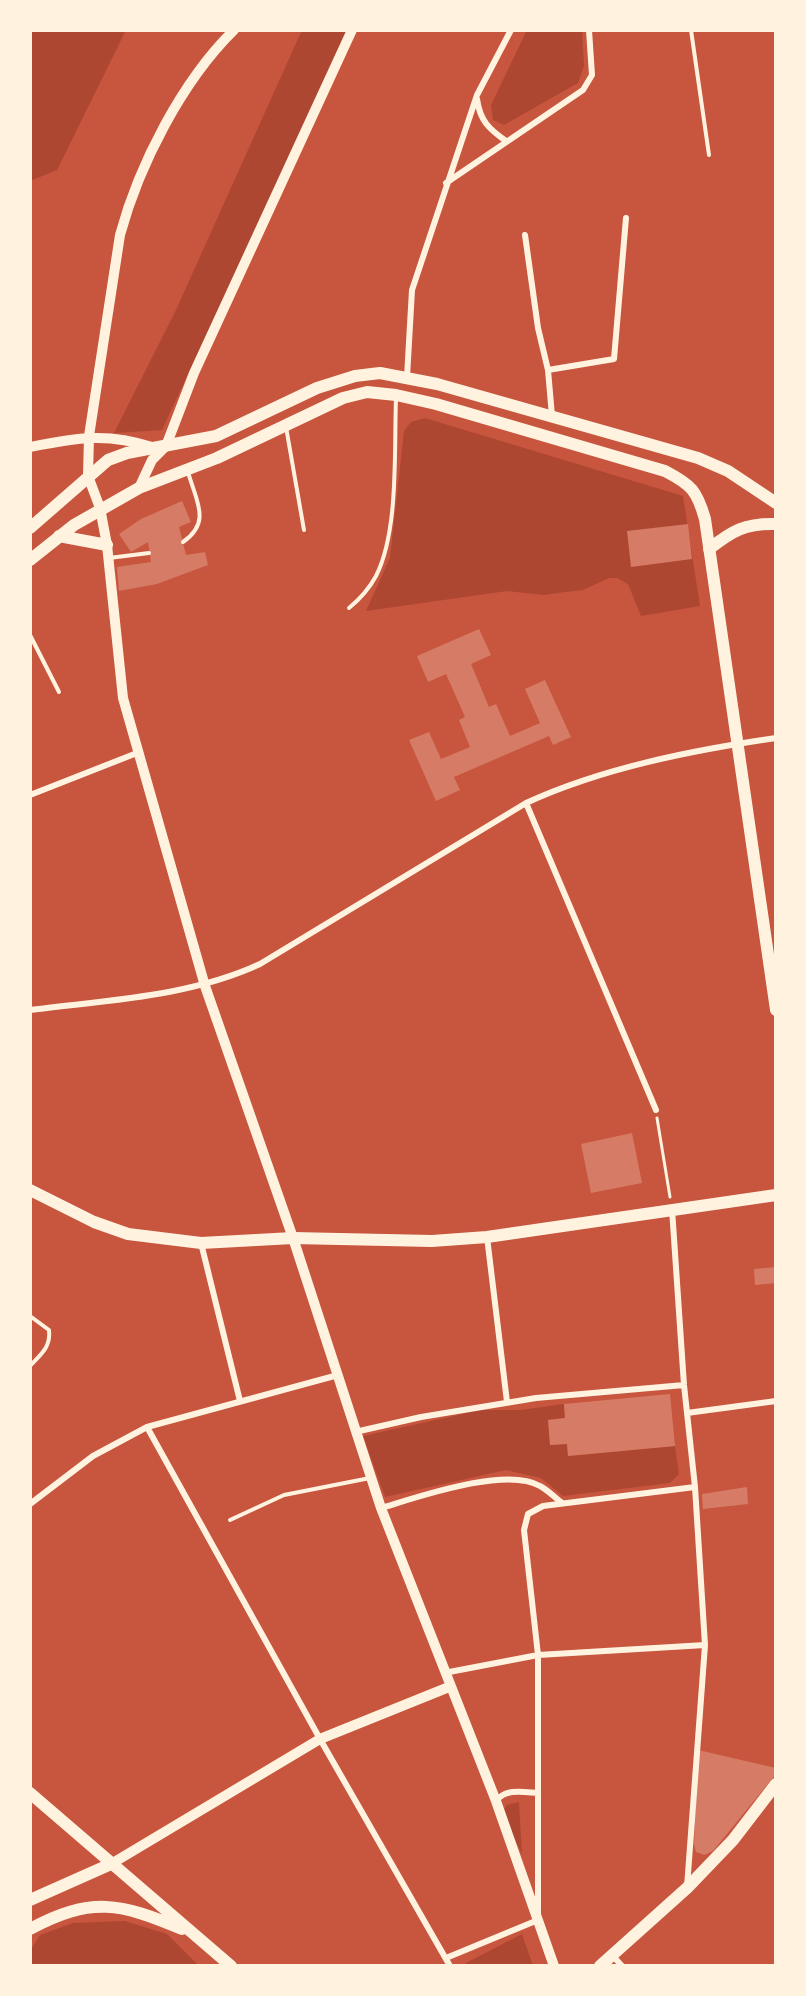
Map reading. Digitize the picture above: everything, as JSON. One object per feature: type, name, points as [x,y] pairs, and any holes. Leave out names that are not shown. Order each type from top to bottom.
[{"type":"main road","points":[[30,528],[108,460],[152,447],[216,436],[317,388],[355,376],[381,373],[407,377],[698,458],[728,471],[776,503]]},
{"type":"main road","points":[[30,560],[59,536],[100,508],[139,488],[286,427],[343,398],[367,392],[396,395],[665,471],[694,490],[705,519],[771,937],[776,1010]]},
{"type":"main road","points":[[709,549],[732,531],[752,525],[776,524]]},
{"type":"main road","points":[[59,536],[107,545]]},
{"type":"main road","points":[[30,1190],[94,1222],[128,1233],[201,1243],[293,1238],[432,1241],[487,1237],[776,1195]]},
{"type":"main road","points":[[600,1966],[687,1888],[733,1840],[776,1784]]},
{"type":"main road","points":[[30,1793],[231,1966]]},
{"type":"main road","points":[[30,1900],[111,1863]]},
{"type":"main road","points":[[30,1929],[60,1914],[84,1908],[114,1907],[138,1910],[196,1935]]},
{"type":"street","points":[[234,30],[203,63],[139,173],[120,234],[89,436],[88,476],[100,508],[107,545],[123,698],[205,986],[293,1238],[370,1478],[449,1687],[496,1802],[554,1966]]},
{"type":"street","points":[[139,488],[152,460],[166,446],[194,372],[352,30]]},
{"type":"street","points":[[407,377],[412,290],[477,95],[511,30]]},
{"type":"street","points":[[446,183],[576,95],[588,84],[593,66],[589,30]]},
{"type":"street","points":[[477,95],[479,114],[487,128],[506,141]]},
{"type":"street","points":[[548,370],[614,359],[626,218]]},
{"type":"street","points":[[525,236],[538,328],[548,370],[552,417]]},
{"type":"street","points":[[30,447],[89,436],[130,440],[152,447]]},
{"type":"street","points":[[30,1010],[205,986],[260,964],[526,803],[564,785],[610,772],[739,743],[776,738]]},
{"type":"street","points":[[30,795],[137,753]]},
{"type":"street","points":[[526,803],[656,1110]]},
{"type":"street","points":[[672,1209],[684,1385],[695,1487],[705,1645],[687,1888]]},
{"type":"street","points":[[487,1237],[507,1402]]},
{"type":"street","points":[[201,1243],[240,1401]]},
{"type":"street","points":[[30,1504],[93,1456],[147,1427],[338,1375]]},
{"type":"street","points":[[355,1432],[507,1402],[684,1385]]},
{"type":"street","points":[[687,1413],[776,1401]]},
{"type":"street","points":[[147,1427],[320,1739],[450,1966]]},
{"type":"street","points":[[381,1508],[437,1492],[508,1478],[539,1485],[562,1503]]},
{"type":"street","points":[[538,1920],[538,1655],[524,1530],[528,1514],[543,1506],[695,1487]]},
{"type":"street","points":[[444,1673],[538,1655],[705,1645]]},
{"type":"street","points":[[111,1863],[320,1739],[449,1687]]},
{"type":"street","points":[[496,1802],[501,1795],[512,1792],[538,1793]]},
{"type":"street","points":[[446,1958],[538,1920]]},
{"type":"street","points":[[612,1955],[622,1966]]},
{"type":"lane","points":[[691,30],[708,155]]},
{"type":"lane","points":[[349,608],[364,595],[376,577],[385,552],[390,525],[396,395]]},
{"type":"lane","points":[[286,427],[304,530]]},
{"type":"lane","points":[[183,542],[196,533],[201,522],[187,470]]},
{"type":"lane","points":[[108,558],[149,553]]},
{"type":"lane","points":[[30,635],[59,692]]},
{"type":"lane","points":[[30,1316],[49,1330],[50,1340],[46,1350],[30,1366]]},
{"type":"lane","points":[[230,1520],[284,1495],[370,1478]]},
{"type":"path","points":[[656,1110],[672,1209]]},
{"type":"shaded area","points":[[30,30],[126,30],[57,170],[30,181]]},
{"type":"shaded area","points":[[302,30],[348,30],[162,430],[114,433],[176,310]]},
{"type":"shaded area","points":[[527,30],[582,30],[584,66],[578,83],[504,125],[493,120],[491,105]]},
{"type":"shaded area","points":[[425,418],[683,496],[700,606],[641,616],[628,584],[617,578],[609,578],[583,590],[544,595],[507,591],[366,611],[390,558],[404,431],[411,422]]},
{"type":"shaded area","points":[[564,1404],[565,1418],[548,1420],[551,1445],[567,1444],[568,1456],[675,1446],[679,1474],[670,1483],[563,1496],[541,1478],[506,1470],[385,1497],[363,1436],[481,1410],[521,1410]]},
{"type":"shaded area","points":[[519,1802],[522,1854],[502,1813],[507,1805]]},
{"type":"shaded area","points":[[125,1921],[167,1934],[199,1966],[30,1966],[30,1951],[40,1935],[73,1923]]},
{"type":"shaded area","points":[[522,1934],[533,1966],[466,1966],[466,1963]]},
{"type":"building","points":[[182,501],[191,522],[179,527],[186,555],[205,552],[208,565],[157,584],[119,591],[117,567],[151,562],[148,542],[131,552],[119,534],[141,519]]},
{"type":"building","points":[[688,524],[692,559],[631,567],[627,531]]},
{"type":"building","points":[[479,629],[491,655],[471,664],[489,707],[496,704],[510,736],[540,723],[525,689],[545,680],[571,737],[553,745],[549,736],[454,777],[460,790],[436,801],[409,740],[429,732],[441,759],[470,747],[459,720],[465,717],[446,674],[428,682],[417,656]]},
{"type":"building","points":[[632,1133],[642,1183],[591,1193],[581,1144]]},
{"type":"building","points":[[776,1267],[776,1283],[755,1285],[754,1269]]},
{"type":"building","points":[[670,1394],[675,1446],[568,1456],[567,1444],[550,1445],[548,1420],[565,1418],[564,1404]]},
{"type":"building","points":[[747,1487],[748,1504],[703,1509],[702,1494]]},
{"type":"building","points":[[698,1750],[776,1768],[776,1774],[713,1851],[704,1855],[696,1852],[694,1844]]}]
